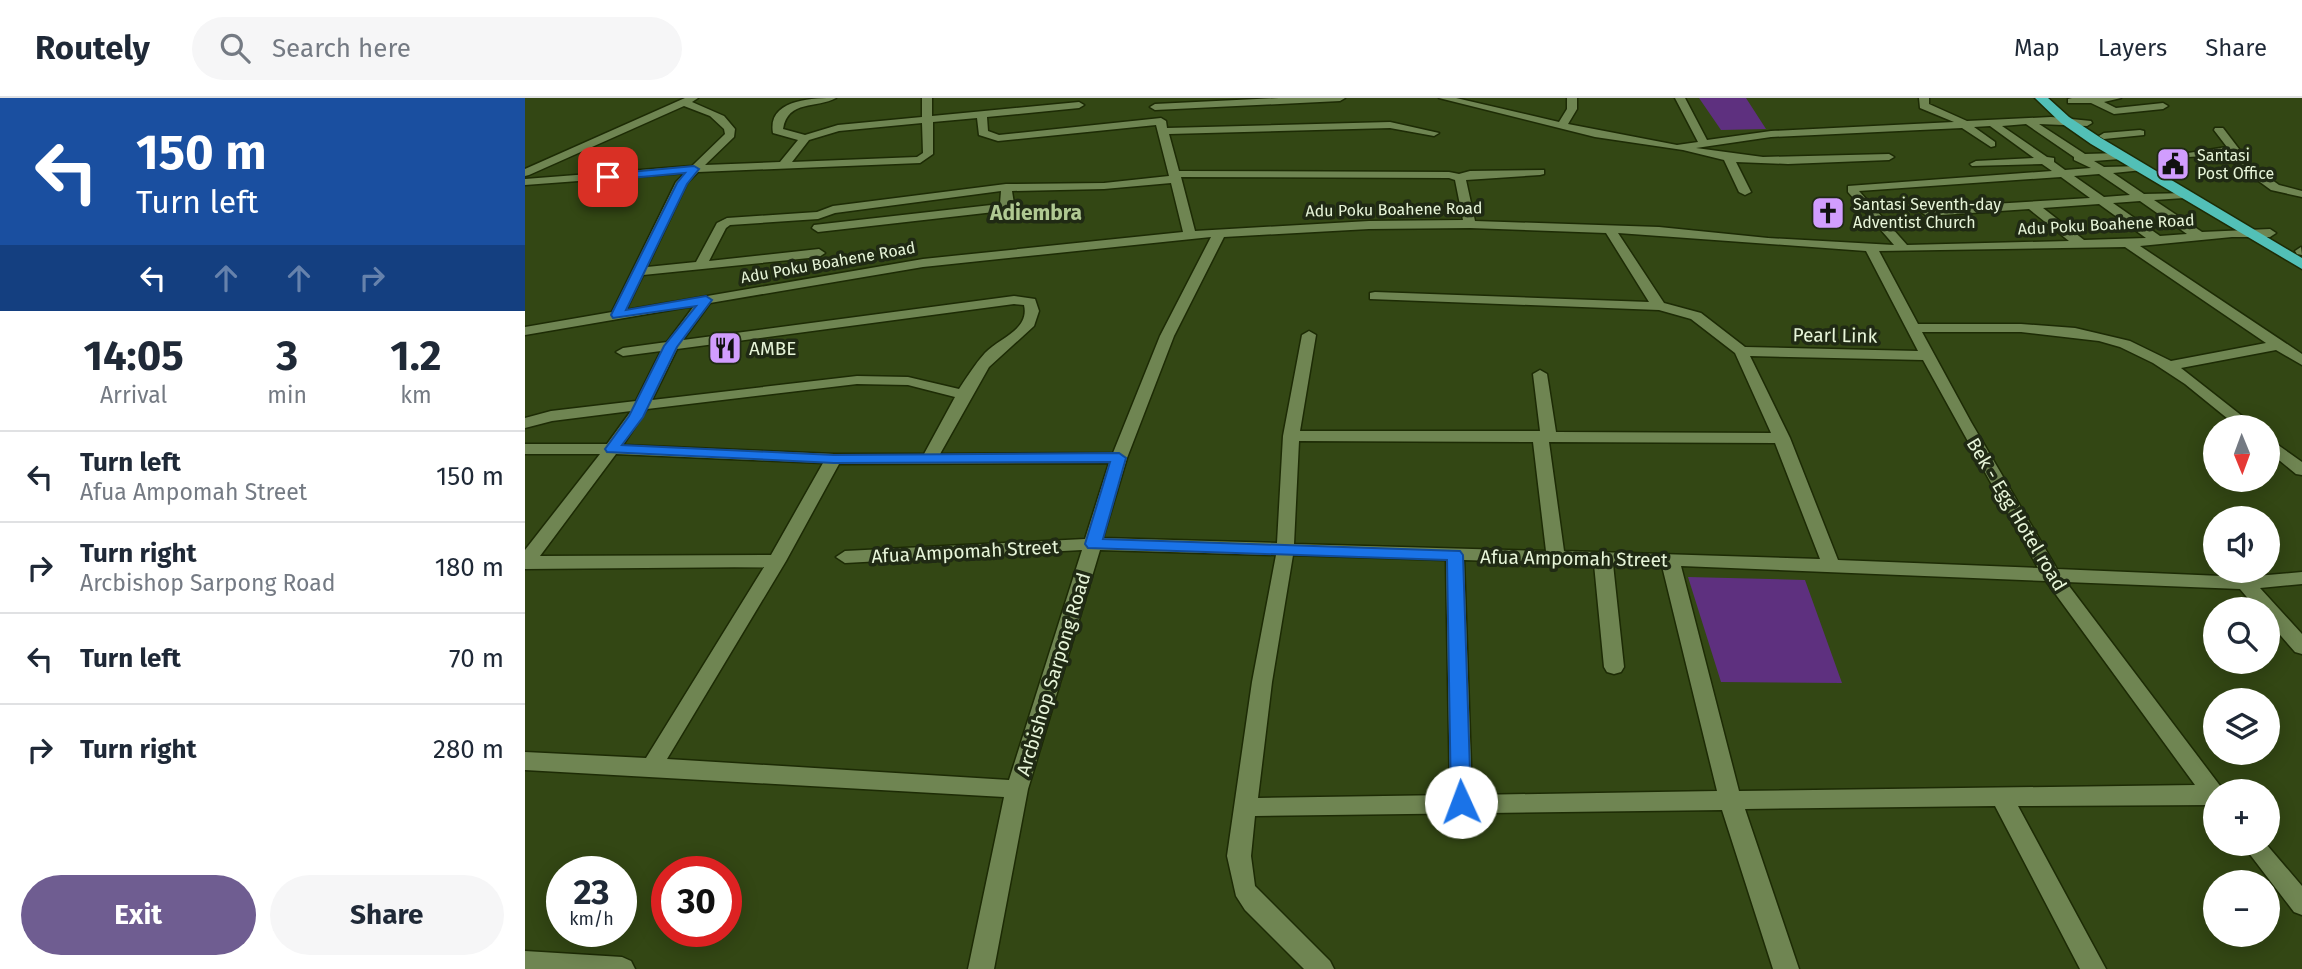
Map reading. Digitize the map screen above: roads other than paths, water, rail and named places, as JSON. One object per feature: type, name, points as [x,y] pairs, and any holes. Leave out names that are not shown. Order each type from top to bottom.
[{"type":"highway","points":[[2041,98],[2065,120],[2139,168],[2249,233],[2302,255]]},
{"type":"highway","points":[[2063,100],[2104,136],[2270,233],[2302,255]]},
{"type":"street","points":[[831,98],[794,104],[779,121],[777,131],[805,138],[844,127],[1082,102],[1073,131]]},
{"type":"street","points":[[525,182],[694,169],[920,160],[928,154],[927,98]]},
{"type":"street","points":[[1190,235],[1163,126],[1152,102],[1340,98]]},
{"type":"street","points":[[1444,98],[1562,126],[1729,159],[1782,162],[1889,158]]},
{"type":"street","points":[[1562,126],[1572,109],[1572,98]]},
{"type":"street","points":[[1680,98],[1704,144]]},
{"type":"street","points":[[1923,98],[1924,106],[1947,114],[1991,144]]},
{"type":"street","points":[[2063,100],[2116,98]]},
{"type":"street","points":[[2093,99],[2114,111],[2163,106]]},
{"type":"street","points":[[525,173],[688,100],[730,125],[730,135],[682,183],[617,315]]},
{"type":"street","points":[[982,114],[983,133],[989,137],[1006,138],[1163,126],[1393,125],[1434,133]]},
{"type":"street","points":[[1678,148],[1771,134],[2028,121],[2065,120],[2087,123]]},
{"type":"street","points":[[2028,121],[2199,236]]},
{"type":"street","points":[[1992,123],[2048,160],[2157,240]]},
{"type":"street","points":[[2192,155],[2234,149],[2219,130]]},
{"type":"street","points":[[2104,136],[2140,132]]},
{"type":"street","points":[[784,165],[805,138]]},
{"type":"street","points":[[2226,152],[2275,188],[2302,194]]},
{"type":"street","points":[[1976,164],[2120,156]]},
{"type":"street","points":[[1729,159],[1745,192]]},
{"type":"street","points":[[1904,249],[1852,188],[2139,168]]},
{"type":"street","points":[[818,221],[833,210],[1006,187],[1124,185],[1175,177],[1435,175],[1460,178],[1470,174],[1540,172]]},
{"type":"street","points":[[1460,178],[1470,224]]},
{"type":"street","points":[[700,266],[723,224],[818,221],[1003,207],[1008,204],[1006,187]]},
{"type":"street","points":[[1927,212],[2184,195]]},
{"type":"street","points":[[2032,205],[2082,245]]},
{"type":"street","points":[[818,221],[820,280]]},
{"type":"street","name":"Adu Poku Boahene Road","points":[[525,331],[982,255],[1190,235],[1369,225],[1470,224],[1659,231],[1871,249],[1904,249],[2128,243],[2270,233]]},
{"type":"street","points":[[1610,230],[1659,306]]},
{"type":"street","name":"Arcbishop Sarpong Road","points":[[981,969],[1017,789],[1119,458],[1167,336],[1219,234]]},
{"type":"street","points":[[2128,243],[2302,361]]},
{"type":"street","name":"Bek - Egg Hotel road","points":[[1871,249],[2052,576],[2203,780]]},
{"type":"street","points":[[638,272],[819,253]]},
{"type":"street","points":[[1375,296],[1659,306],[1696,316],[1741,351],[1782,438],[1831,565]]},
{"type":"street","points":[[526,563],[612,449],[642,405],[671,346],[706,300]]},
{"type":"street","points":[[623,352],[1014,300],[1030,302],[1034,316],[1029,325],[994,352],[965,395],[930,458]]},
{"type":"street","points":[[1913,328],[2070,331],[2099,336],[2127,345],[2168,366],[2232,415]]},
{"type":"street","points":[[1309,335],[1291,436],[1285,552],[1244,807],[1239,856],[1244,889],[1253,902],[1321,969]]},
{"type":"street","points":[[2168,366],[2280,345]]},
{"type":"street","name":"Pearl Link","points":[[1741,351],[1928,356]]},
{"type":"street","points":[[1540,374],[1556,557]]},
{"type":"street","points":[[525,423],[541,417],[857,380],[908,381],[965,395]]},
{"type":"street","points":[[1291,436],[1782,438]]},
{"type":"street","points":[[525,449],[612,449],[834,459],[1119,458]]},
{"type":"street","points":[[2280,453],[2302,470]]},
{"type":"street","points":[[652,766],[777,561],[834,459]]},
{"type":"street","name":"Afua Ampomah Street","points":[[845,557],[1093,544],[1285,552],[1831,565],[2203,581]]},
{"type":"street","points":[[1455,555],[1461,802]]},
{"type":"street","points":[[1603,559],[1614,667]]},
{"type":"street","points":[[1670,560],[1730,799],[1786,969]]},
{"type":"street","points":[[526,563],[777,561]]},
{"type":"street","name":"Afua Ampomah Street","points":[[2280,580],[2302,578]]},
{"type":"street","points":[[2245,583],[2302,647]]},
{"type":"street","points":[[525,761],[652,766],[839,780],[1017,789]]},
{"type":"street","points":[[1244,807],[1461,802],[2203,795]]},
{"type":"street","points":[[2001,796],[2093,969]]},
{"type":"street","points":[[2263,856],[2302,905]]},
{"type":"street","points":[[525,963],[622,969]]},
{"type":"place","name":"Santasi Post Office","points":[[2173,164]]},
{"type":"place","name":"Santasi Seventh-day Adventist Church","points":[[1828,213]]},
{"type":"place","name":"AMBE","points":[[725,348]]},
{"type":"district","name":"Adiembra","points":[[1036,213]]}]
